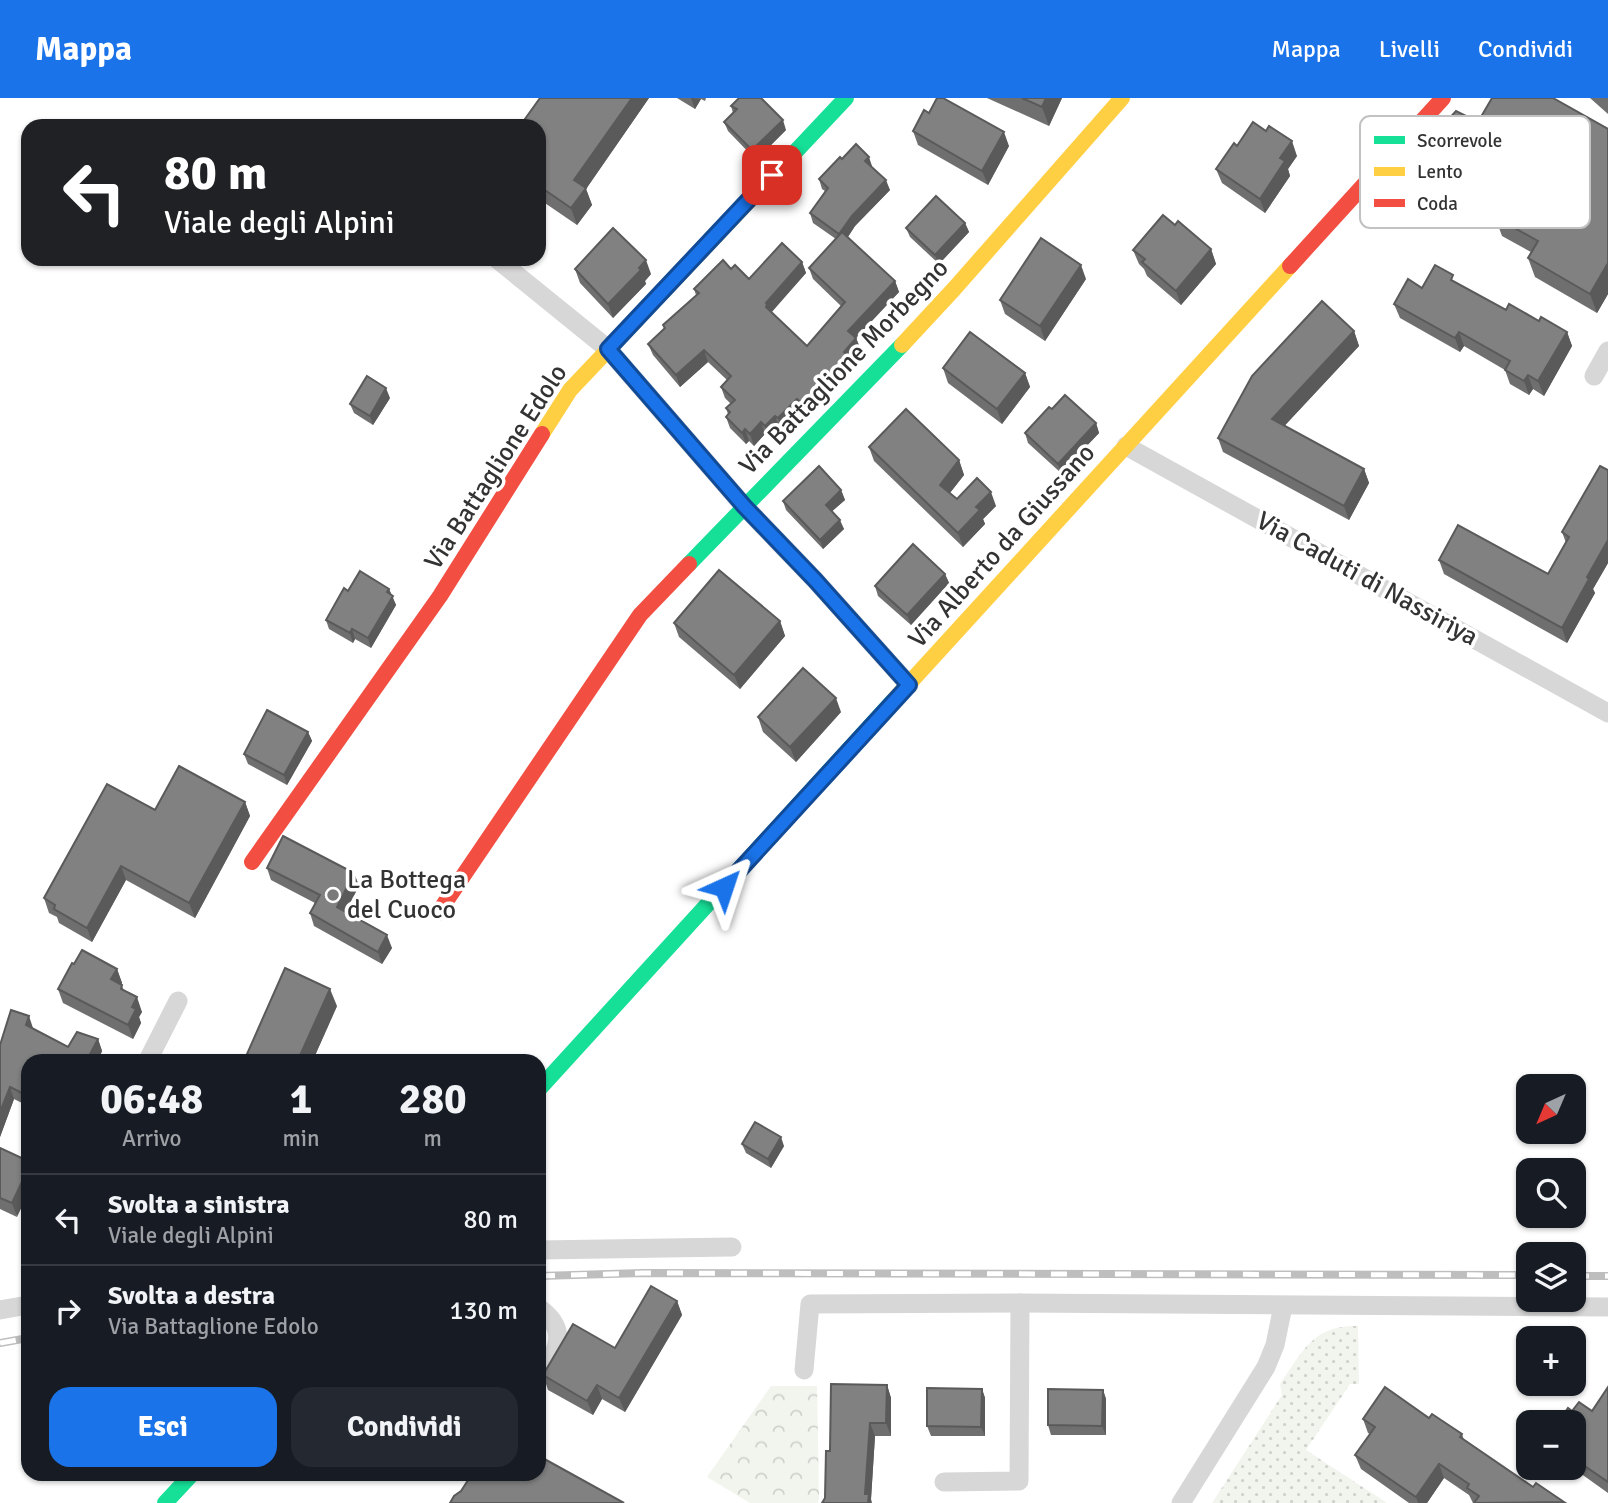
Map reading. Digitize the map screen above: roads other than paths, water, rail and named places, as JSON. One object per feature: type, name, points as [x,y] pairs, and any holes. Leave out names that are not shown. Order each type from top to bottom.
[{"type":"street","name":"Via Battaglione Edolo","points":[[252,862],[440,596],[570,390],[846,98]]},
{"type":"street","name":"Via Battaglione Morbegno","points":[[438,913],[640,615],[954,289],[1122,98]]},
{"type":"street","name":"Via Alberto da Giussano","points":[[1427,116],[1443,98]]},
{"type":"street","name":"Via Alberto da Giussano","points":[[546,1081],[1360,189]]},
{"type":"street","points":[[506,266],[608,349],[744,506],[909,685]]},
{"type":"street","points":[[1594,376],[1608,351]]},
{"type":"street","name":"Via Caduti di Nassiriya","points":[[1126,446],[1608,713]]},
{"type":"street","points":[[151,1054],[178,1001]]},
{"type":"street","points":[[546,1250],[732,1247]]},
{"type":"street","points":[[944,1482],[1019,1481],[1020,1303]]},
{"type":"street","points":[[804,1370],[810,1304],[1608,1307]]},
{"type":"street","points":[[0,1310],[21,1305]]},
{"type":"street","points":[[1181,1503],[1266,1367],[1275,1345],[1283,1306]]},
{"type":"street","points":[[546,1313],[551,1316],[559,1333],[556,1352],[546,1367]]},
{"type":"street","points":[[165,1503],[185,1481]]},
{"type":"railway","points":[[546,1276],[643,1273],[1516,1275]]},
{"type":"railway","points":[[1586,1276],[1608,1276]]},
{"type":"railway","points":[[0,1343],[21,1339]]},
{"type":"place","name":"La Bottega del Cuoco","points":[[333,895]]}]
